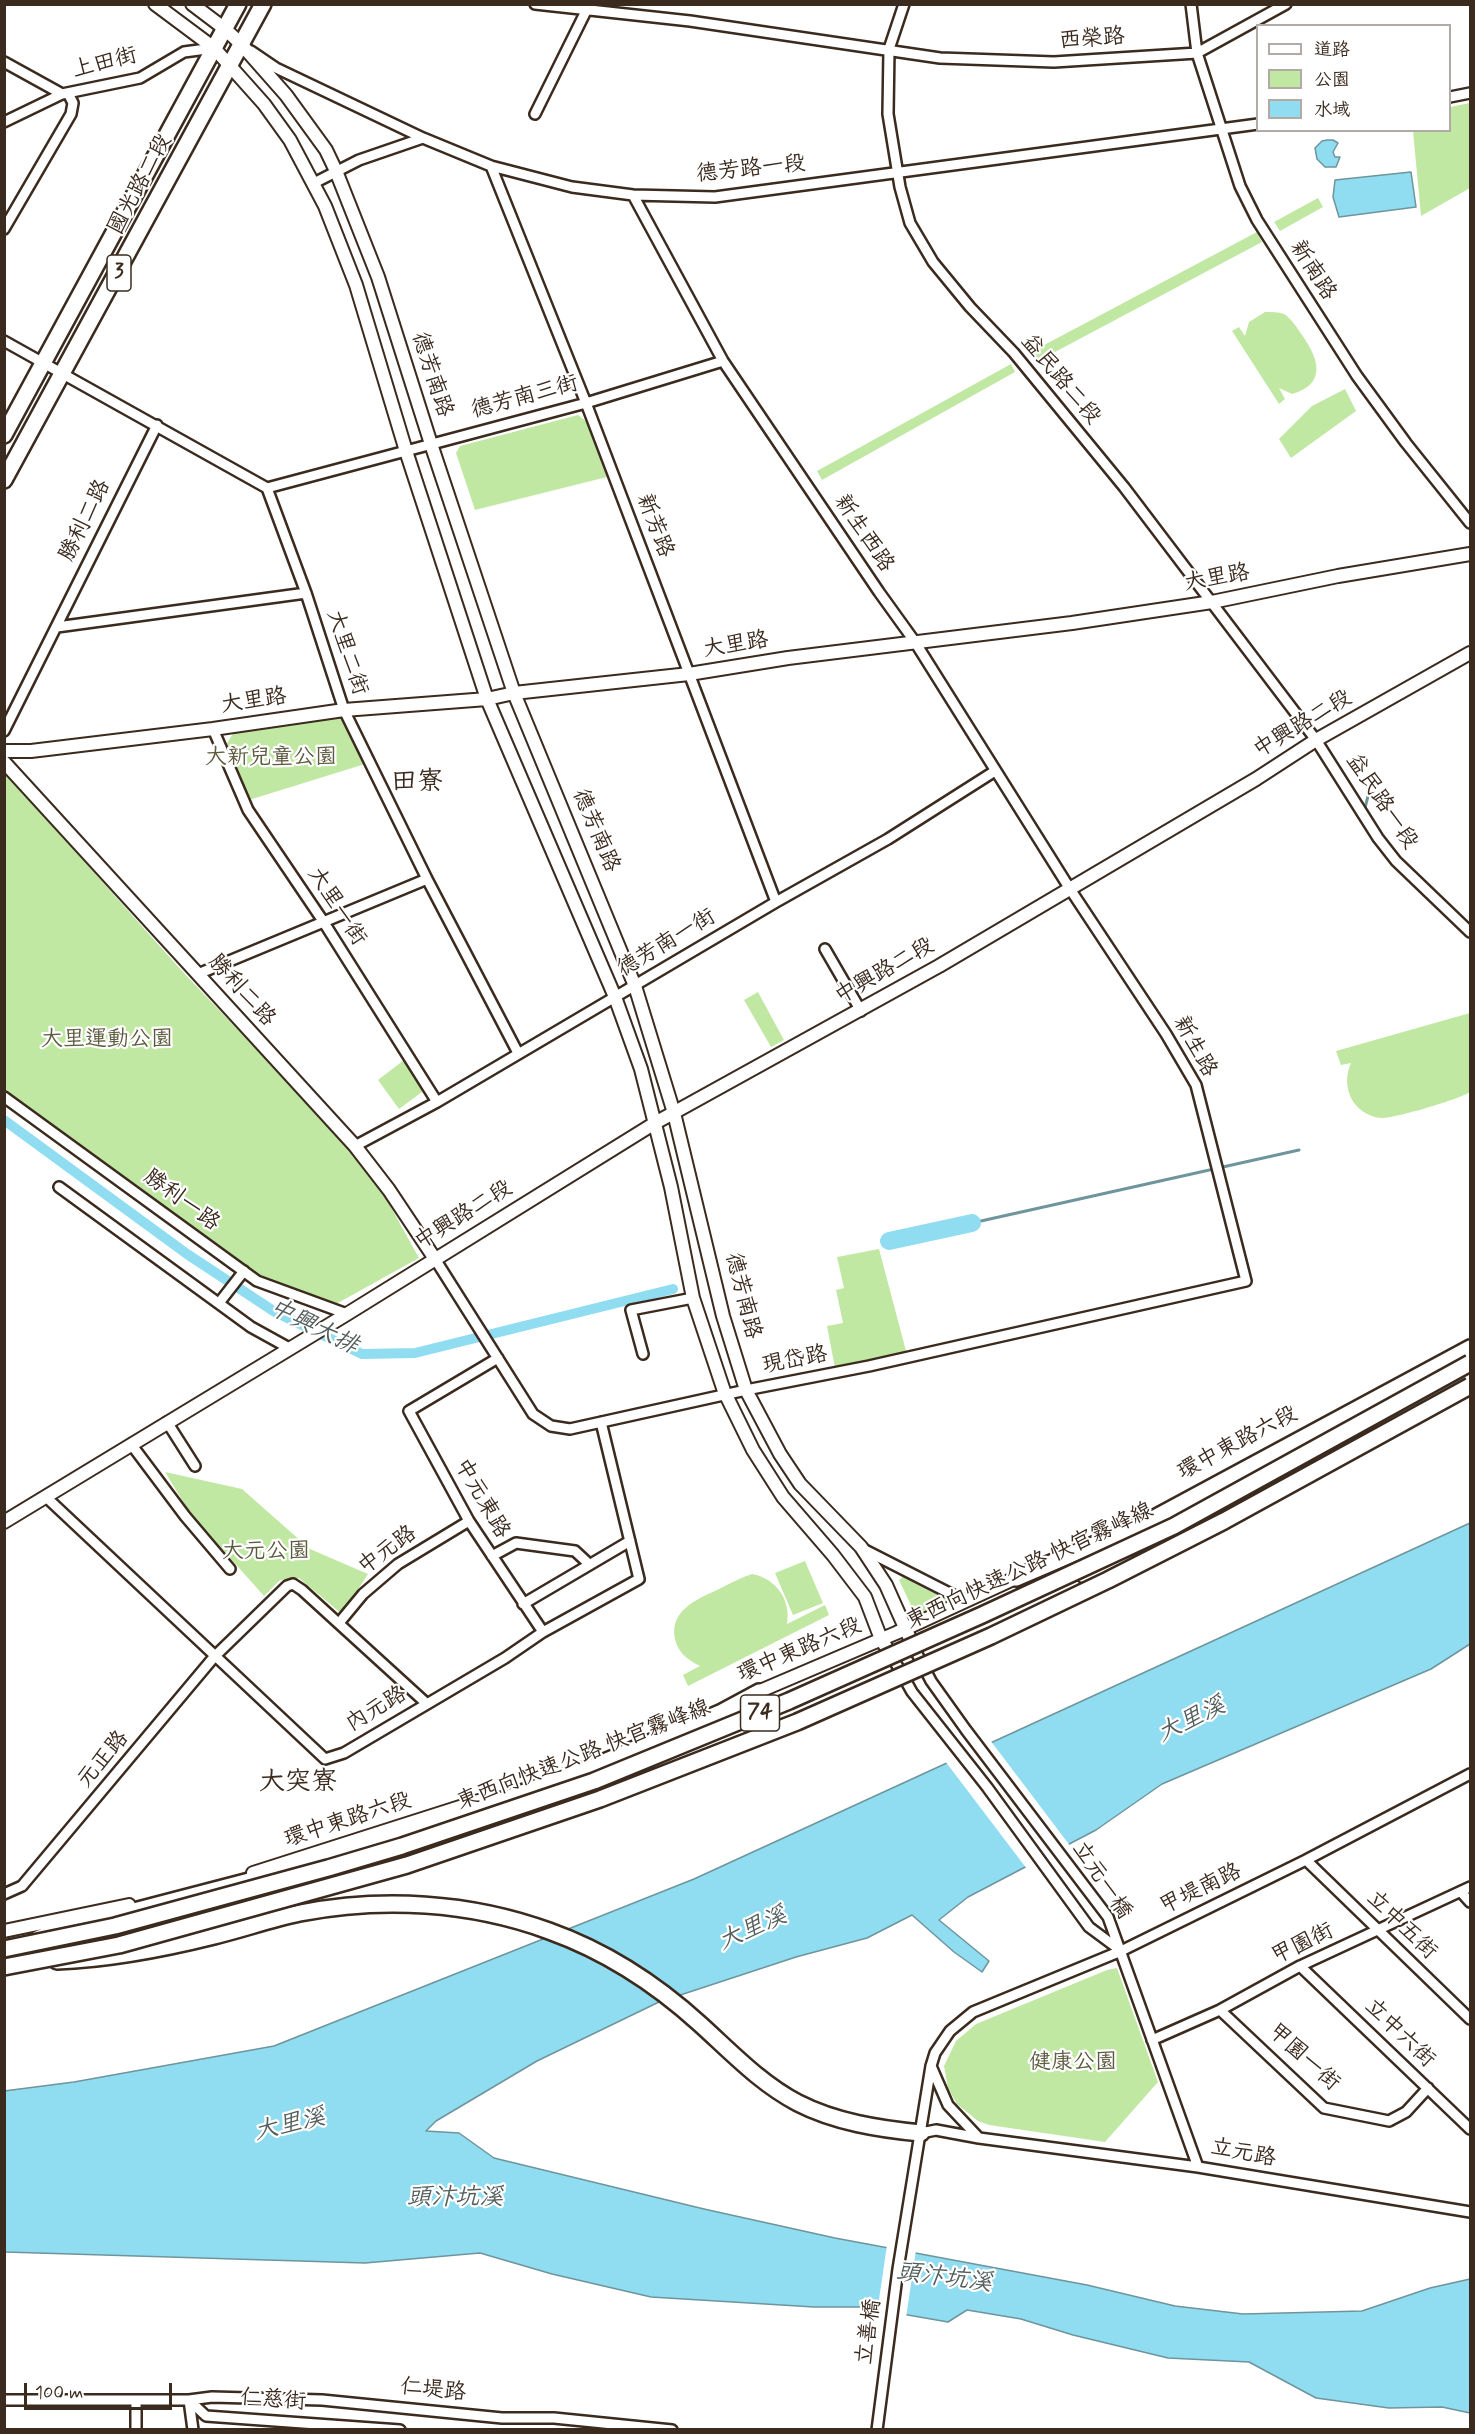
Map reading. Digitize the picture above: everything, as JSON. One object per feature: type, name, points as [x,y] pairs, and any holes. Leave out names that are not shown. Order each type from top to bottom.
[{"type":"main road","name":"國光路二段","points":[[4,435],[238,4]]},
{"type":"main road","name":"國光路二段","points":[[4,480],[264,4]]},
{"type":"main road","points":[[1016,1578],[1145,1523],[1470,1348]]},
{"type":"main road","name":"東西向快速公路 快官霧峰線","points":[[4,1949],[115,1926],[402,1846],[594,1781],[789,1701],[1174,1526],[1470,1363]]},
{"type":"main road","name":"東西向快速公路 快官霧峰線","points":[[4,1967],[119,1945],[406,1865],[600,1799],[797,1722],[991,1636],[1108,1580],[1224,1521],[1470,1386]]},
{"type":"main road","points":[[24,1946],[64,1927],[315,1864],[402,1837],[590,1768],[720,1713],[759,1692]]},
{"type":"main road","name":"74","points":[[30,1962],[91,1960],[132,1953],[331,1908],[419,1905],[485,1913],[526,1923],[572,1940],[632,1972],[681,2007],[763,2081],[798,2103],[838,2119],[921,2133]]},
{"type":"street","name":"德芳南路","points":[[155,4],[214,48],[230,64],[277,122],[314,183],[356,285],[406,451],[487,699],[615,997],[641,1069],[671,1186],[693,1298],[727,1395],[753,1450],[783,1497],[833,1555],[864,1597],[881,1639],[894,1660]]},
{"type":"street","name":"德芳南路","points":[[192,4],[242,44],[286,95],[326,150],[336,171],[378,277],[514,693],[635,986],[674,1113],[723,1316],[746,1390],[780,1454],[800,1484],[861,1547],[886,1586],[915,1650]]},
{"type":"street","name":"西榮路","points":[[535,4],[588,7],[940,58],[1054,62],[1197,53],[1286,4]]},
{"type":"street","name":"益民路二段","points":[[904,4],[889,49],[888,114],[897,171],[910,223],[933,262],[1055,402],[1124,487],[1316,740]]},
{"type":"street","name":"新南路","points":[[1191,4],[1197,53],[1240,186],[1268,239],[1383,413],[1470,523]]},
{"type":"street","points":[[535,114],[588,7]]},
{"type":"street","name":"德芳路一段","points":[[242,44],[276,68],[423,138],[491,166],[572,186],[633,195],[715,197],[1256,124]]},
{"type":"street","name":"上田街","points":[[4,122],[65,94],[140,78],[184,52],[214,48]]},
{"type":"street","points":[[4,62],[65,94],[73,103],[70,114],[4,229]]},
{"type":"street","points":[[1451,97],[1470,93]]},
{"type":"street","points":[[314,183],[359,160],[423,138]]},
{"type":"street","name":"新芳路","points":[[491,166],[586,403],[776,902]]},
{"type":"street","name":"新生西路","points":[[633,195],[723,361],[915,642],[1070,889]]},
{"type":"street","points":[[4,341],[267,488]]},
{"type":"street","name":"德芳南三街","points":[[267,488],[586,403],[723,361]]},
{"type":"street","name":"勝利二路","points":[[4,731],[157,425]]},
{"type":"street","name":"大里二街","points":[[267,488],[306,592],[344,710],[427,879],[518,1053]]},
{"type":"street","name":"大里路","points":[[4,751],[31,751],[213,729],[344,710],[487,699],[514,693],[689,674],[788,658],[1072,623],[1212,602],[1338,576],[1470,554]]},
{"type":"street","points":[[57,627],[306,592]]},
{"type":"street","name":"中興路二段","points":[[292,1347],[655,1124],[861,1011],[1256,779],[1316,740],[1470,653]]},
{"type":"street","name":"大里一街","points":[[213,729],[248,810],[323,921],[436,1102]]},
{"type":"street","name":"益民路一段","points":[[1316,740],[1378,838],[1396,861],[1470,932]]},
{"type":"street","name":"勝利二路","points":[[4,762],[355,1146],[389,1190],[435,1259]]},
{"type":"street","name":"德芳南一街","points":[[355,1146],[436,1102],[776,902],[888,839],[996,771]]},
{"type":"street","points":[[198,974],[427,879]]},
{"type":"street","name":"新生路","points":[[1070,889],[1166,1034],[1196,1085],[1246,1281]]},
{"type":"street","points":[[825,949],[861,1011]]},
{"type":"street","name":"勝利一路","points":[[4,1097],[257,1281],[347,1314]]},
{"type":"street","points":[[59,1187],[252,1327],[292,1347]]},
{"type":"street","name":"現岱路","points":[[435,1259],[533,1414],[551,1426],[570,1429],[746,1390],[869,1366],[1246,1281]]},
{"type":"street","points":[[219,1303],[244,1271]]},
{"type":"street","points":[[643,1354],[631,1310],[693,1298]]},
{"type":"street","name":"環中東路六段","points":[[4,1931],[132,1904],[260,1871],[398,1828],[588,1761],[759,1692],[1016,1578],[1140,1519],[1470,1343]]},
{"type":"street","points":[[4,1522],[292,1347]]},
{"type":"street","name":"中元東路","points":[[498,1358],[409,1412],[469,1521],[543,1632]]},
{"type":"street","name":"環中東路六段","points":[[4,1959],[184,1919],[405,1854],[597,1785],[894,1660],[1147,1548],[1470,1371]]},
{"type":"street","points":[[167,1422],[195,1466]]},
{"type":"street","name":"內元路","points":[[46,1497],[325,1760],[344,1753],[505,1658],[543,1632],[639,1578],[601,1422]]},
{"type":"street","points":[[131,1444],[184,1516],[230,1569]]},
{"type":"street","name":"中元路","points":[[339,1623],[363,1593],[398,1564],[469,1521]]},
{"type":"street","points":[[523,1604],[630,1541]]},
{"type":"street","points":[[492,1556],[516,1543],[575,1551],[589,1564]]},
{"type":"street","points":[[861,1547],[965,1601]]},
{"type":"street","name":"元正路","points":[[4,1894],[21,1886],[214,1657],[287,1586],[293,1584],[339,1623]]},
{"type":"street","points":[[339,1623],[426,1703]]},
{"type":"street","name":"立元一橋","points":[[915,1650],[931,1681],[1108,1917],[1121,1951]]},
{"type":"street","name":"立元一橋","points":[[894,1660],[912,1692],[987,1787],[1089,1927],[1121,1951]]},
{"type":"street","name":"甲堤南路","points":[[921,2133],[935,2053],[950,2031],[969,2014],[1121,1951],[1470,1775]]},
{"type":"street","name":"立中五街","points":[[1305,1860],[1470,2019]]},
{"type":"street","name":"甲園街","points":[[1152,2040],[1220,2010],[1300,1966],[1470,1887]]},
{"type":"street","points":[[1461,1892],[1470,1902]]},
{"type":"street","name":"立元路","points":[[1121,1951],[1198,2167],[1470,2212]]},
{"type":"street","name":"立中六街","points":[[1300,1966],[1470,2129]]},
{"type":"street","name":"甲園一街","points":[[1220,2010],[1324,2108],[1389,2121],[1406,2112],[1428,2088]]},
{"type":"street","points":[[931,2066],[948,2105],[979,2138]]},
{"type":"street","points":[[921,2133],[936,2130],[979,2138],[1198,2167]]},
{"type":"street","name":"立善橋","points":[[877,2430],[898,2269],[921,2133]]},
{"type":"street","name":"仁堤路","points":[[189,2400],[212,2397],[322,2400],[502,2418],[554,2418],[672,2430]]},
{"type":"street","points":[[4,2400],[189,2400],[193,2430]]},
{"type":"street","points":[[136,2400],[136,2430]]},
{"type":"street","name":"仁慈街","points":[[189,2400],[206,2416],[400,2430]]},
{"type":"green space","points":[[1470,103],[1470,188],[1421,216],[1413,132],[1451,132],[1451,107]]},
{"type":"green space","points":[[1318,198],[1323,207],[1280,231],[1274,222]]},
{"type":"green space","points":[[1257,232],[1262,242],[1038,361],[1031,352]]},
{"type":"green space","points":[[1265,312],[1282,313],[1289,318],[1308,344],[1316,362],[1315,377],[1311,384],[1292,394],[1279,388],[1285,399],[1279,404],[1232,331],[1239,327],[1245,336],[1249,322]]},
{"type":"green space","points":[[1011,364],[1015,372],[822,480],[817,471]]},
{"type":"green space","points":[[1345,389],[1356,411],[1291,458],[1279,439],[1312,406]]},
{"type":"green space","points":[[578,415],[586,421],[607,477],[475,510],[456,453],[460,446]]},
{"type":"green space","name":"大新兒童公園","points":[[342,713],[365,764],[249,800],[224,748],[236,729]]},
{"type":"green space","name":"大里運動公園","points":[[5,773],[182,971],[350,1148],[383,1193],[419,1258],[336,1304],[261,1277],[5,1090]]},
{"type":"green space","points":[[758,992],[784,1040],[771,1047],[744,1000]]},
{"type":"green space","points":[[1470,1013],[1470,1092],[1441,1104],[1381,1118],[1371,1116],[1356,1106],[1348,1090],[1348,1072],[1351,1063],[1341,1065],[1336,1051]]},
{"type":"green space","points":[[404,1060],[426,1089],[399,1109],[378,1080]]},
{"type":"green space","points":[[879,1249],[906,1351],[835,1368],[827,1326],[843,1323],[836,1290],[844,1288],[837,1257]]},
{"type":"green space","name":"大元公園","points":[[165,1472],[242,1489],[310,1549],[368,1574],[342,1614],[299,1578],[280,1580],[264,1596],[190,1513]]},
{"type":"green space","points":[[805,1561],[823,1603],[793,1615],[775,1573]]},
{"type":"green space","points":[[752,1574],[769,1581],[780,1592],[787,1607],[787,1624],[825,1605],[829,1615],[688,1686],[683,1675],[700,1666],[688,1659],[678,1648],[674,1629],[680,1614],[693,1602]]},
{"type":"green space","points":[[903,1577],[948,1601],[916,1616],[899,1580]]},
{"type":"green space","name":"健康公園","points":[[1117,1968],[1158,2082],[1105,2142],[989,2125],[978,2121],[957,2104],[948,2088],[944,2066],[956,2041],[976,2024],[1107,1970]]},
{"type":"water","points":[[1322,141],[1338,143],[1333,152],[1335,157],[1340,157],[1336,167],[1325,167],[1317,159],[1315,148]]},
{"type":"water","points":[[1411,172],[1416,207],[1339,217],[1333,197],[1335,180]]},
{"type":"water","points":[[1470,1523],[1470,1644],[1431,1669],[1162,1784],[1096,1830],[968,1897],[939,1920],[989,1961],[982,1972],[954,1952],[912,1915],[867,1938],[796,1957],[659,2002],[537,2061],[436,2121],[426,2131],[459,2133],[494,2158],[704,2209],[835,2238],[1087,2285],[1175,2306],[1243,2314],[1362,2311],[1430,2288],[1470,2279],[1470,2413],[1442,2407],[1389,2408],[1316,2398],[1249,2362],[1168,2358],[1073,2335],[1021,2319],[967,2310],[948,2322],[862,2307],[814,2307],[651,2297],[552,2274],[480,2253],[365,2263],[5,2252],[4,2091],[74,2082],[274,2046],[694,1879]]},
{"type":"pier","points":[[990,1740],[1071,1847],[1027,1869],[945,1761]]},
{"type":"pier","points":[[887,2245],[916,2250],[906,2318],[877,2313]]},
{"type":"waterway","points":[[1365,808],[1369,792]]},
{"type":"waterway","name":"中興大排","points":[[4,1120],[187,1254],[275,1312],[362,1354],[415,1353],[673,1289]]},
{"type":"waterway","points":[[972,1223],[1299,1150]]},
{"type":"waterway","points":[[889,1241],[972,1223]]},
{"type":"district","name":"田寮","points":[[417,784]]},
{"type":"district","name":"大突寮","points":[[298,1784]]},
{"type":"water label","name":"大里溪","points":[[1192,1721]]},
{"type":"water label","name":"大里溪","points":[[753,1930]]},
{"type":"water label","name":"大里溪","points":[[290,2126]]},
{"type":"water label","name":"頭汴坑溪","points":[[455,2199]]},
{"type":"water label","name":"頭汴坑溪","points":[[944,2279]]}]
